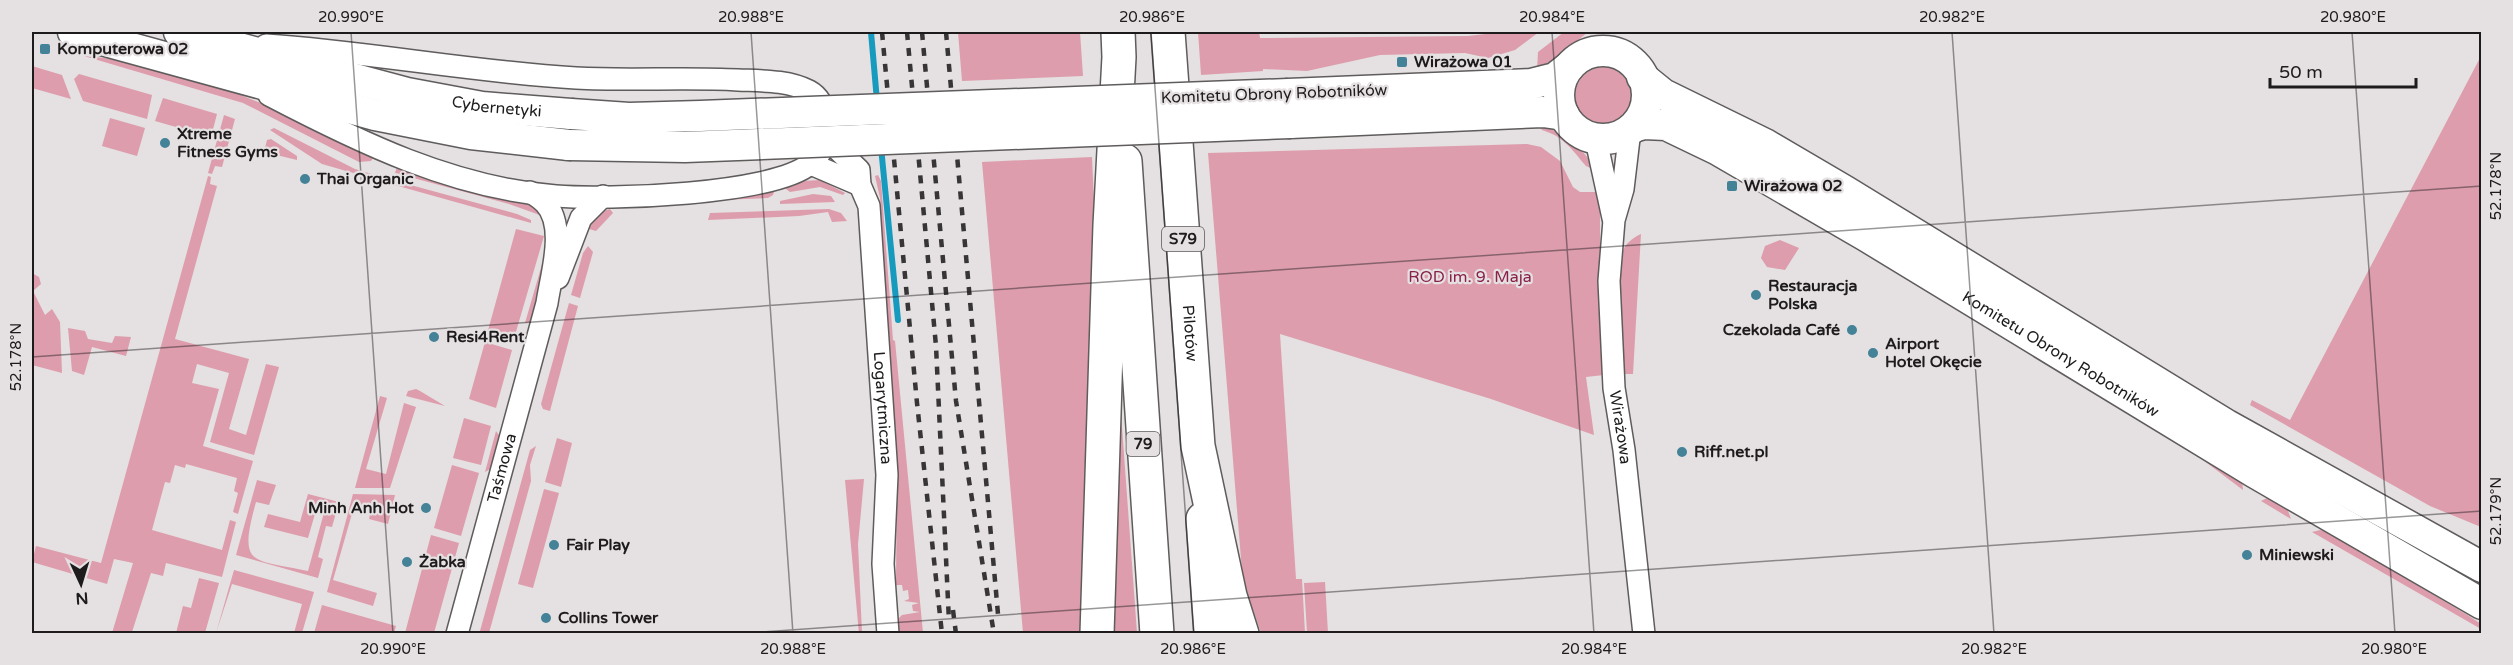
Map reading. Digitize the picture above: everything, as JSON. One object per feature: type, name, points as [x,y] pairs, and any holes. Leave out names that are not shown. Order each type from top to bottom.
[{"type":"main road","name":"Pilotów","points":[[1168,32],[1211,633]]},
{"type":"main road","points":[[1096,633],[1110,225],[1119,44]]},
{"type":"main road","name":"79","points":[[1119,44],[1134,311],[1157,633]]},
{"type":"main road","points":[[1198,446],[1230,596],[1242,633]]},
{"type":"street","name":"Cybernetyki","points":[[73,32],[402,121],[471,134],[569,146],[685,147],[976,135]]},
{"type":"street","name":"Cybernetyki","points":[[178,32],[407,93],[482,107],[571,114],[664,117],[975,105]]},
{"type":"street","points":[[1597,41],[1613,52],[1630,55],[1645,87],[1644,107],[1632,128],[1607,140],[1596,140],[1581,134],[1564,115],[1560,91],[1569,67],[1597,41]]},
{"type":"street","points":[[217,42],[335,50],[458,67],[577,78],[685,77],[778,83],[811,92],[816,96],[824,112],[827,126],[825,141],[811,164],[860,185]]},
{"type":"street","name":"Komitetu Obrony Robotników","points":[[1630,55],[1663,94],[1765,144],[2227,425],[2481,567]]},
{"type":"street","name":"Komitetu Obrony Robotników","points":[[976,135],[1531,84],[1555,78],[1569,67]]},
{"type":"street","name":"Cybernetyki","points":[[228,74],[374,148],[461,177],[558,196],[603,196],[731,188],[778,179],[811,164]]},
{"type":"street","name":"Komitetu Obrony Robotników","points":[[975,105],[1543,112],[1564,115]]},
{"type":"street","name":"Komitetu Obrony Robotników","points":[[1632,128],[1644,124],[1666,125],[1718,150],[1856,230],[2262,476],[2481,604]]},
{"type":"street","name":"Wirażowa","points":[[1632,128],[1623,189],[1614,220],[1609,281],[1614,388],[1624,450],[1644,633]]},
{"type":"street","name":"Wirażowa","points":[[1596,140],[1614,220]]},
{"type":"street","name":"Logarytmiczna","points":[[825,141],[834,146],[859,170],[860,185],[868,200],[871,219],[887,474],[883,583],[888,633]]},
{"type":"street","name":"Taśmowa","points":[[529,191],[545,203],[555,225],[555,246],[547,303]]},
{"type":"street","name":"Taśmowa","points":[[457,633],[547,303],[581,218],[603,196]]},
{"type":"green space","points":[[958,32],[1080,32],[1083,76],[962,81]]},
{"type":"green space","points":[[1198,32],[1259,32],[1260,38],[1468,36],[1503,32],[1539,32],[1515,50],[1488,58],[1465,53],[1380,55],[1307,71],[1263,69],[1263,71],[1201,75]]},
{"type":"green space","points":[[1564,32],[1588,32],[1551,62],[1537,70],[1538,52]]},
{"type":"green space","points":[[84,56],[123,60],[197,79],[269,107],[374,157],[371,161],[359,162],[243,103]]},
{"type":"green space","points":[[2481,56],[2481,527],[2430,506],[2250,405],[2252,400],[2290,420]]},
{"type":"green space","points":[[32,66],[62,75],[71,99],[32,88]]},
{"type":"green space","points":[[1604,67],[1615,69],[1628,80],[1633,96],[1631,107],[1620,120],[1604,125],[1593,123],[1580,112],[1575,96],[1577,85],[1588,72]]},
{"type":"green space","points":[[79,74],[152,95],[147,119],[83,101],[74,79]]},
{"type":"green space","points":[[163,98],[217,114],[211,137],[155,121]]},
{"type":"green space","points":[[224,115],[235,119],[222,167],[215,166],[212,174],[208,173]]},
{"type":"green space","points":[[110,118],[145,128],[137,156],[102,146]]},
{"type":"green space","points":[[1538,124],[1572,142],[1586,155],[1595,170],[1586,166],[1562,140],[1542,130]]},
{"type":"green space","points":[[274,128],[355,169],[375,175],[374,179],[322,164],[270,130]]},
{"type":"green space","points":[[271,139],[297,156],[297,160],[264,152],[267,140]]},
{"type":"green space","name":"ROD im. 9. Maja","points":[[1527,144],[1541,147],[1560,161],[1573,187],[1580,192],[1600,192],[1600,304],[1604,375],[1586,377],[1594,435],[1491,399],[1280,334],[1296,579],[1302,579],[1305,633],[1261,633],[1242,571],[1208,153]]},
{"type":"green space","points":[[1092,157],[1095,223],[1084,633],[1023,633],[982,162]]},
{"type":"green space","points":[[397,167],[526,201],[548,218],[509,204],[395,173]]},
{"type":"green space","points":[[878,175],[881,181],[893,340],[895,341],[923,633],[899,633],[899,618],[902,615],[920,612],[913,611],[912,605],[919,603],[904,601],[909,599],[908,590],[903,591],[902,585],[896,585],[897,469],[880,198],[875,176]]},
{"type":"green space","points":[[208,176],[211,177],[210,184],[217,186],[175,339],[249,359],[229,429],[246,435],[266,364],[279,367],[254,455],[210,442],[229,373],[197,364],[192,383],[219,389],[203,446],[253,461],[238,514],[233,512],[238,493],[234,491],[237,478],[186,464],[185,468],[175,465],[170,483],[165,482],[152,530],[222,550],[230,520],[236,522],[222,577],[166,563],[163,576],[151,573],[132,632],[136,633],[112,633],[133,563],[114,559],[107,584],[32,562],[36,546],[101,563]]},
{"type":"green space","points":[[392,180],[517,214],[531,220],[531,223],[391,184]]},
{"type":"green space","points":[[820,180],[845,193],[843,195],[820,187],[790,192],[786,189],[787,186],[803,181]]},
{"type":"green space","points":[[775,189],[773,195],[768,198],[720,200],[720,197]]},
{"type":"green space","points":[[813,194],[831,196],[835,202],[780,204],[780,201]]},
{"type":"green space","points":[[610,209],[613,213],[596,231],[589,229],[597,213]]},
{"type":"green space","points":[[829,209],[841,213],[847,221],[832,222],[828,212],[799,216],[708,220],[710,213]]},
{"type":"green space","points":[[516,229],[544,236],[513,342],[487,334]]},
{"type":"green space","points":[[1641,234],[1633,374],[1621,374],[1617,295],[1619,265],[1625,247]]},
{"type":"green space","points":[[1780,240],[1799,248],[1785,270],[1767,267],[1761,258],[1765,246]]},
{"type":"green space","points":[[588,246],[593,252],[580,298],[571,295],[583,253]]},
{"type":"green space","points":[[547,247],[534,321],[525,323]]},
{"type":"green space","points":[[32,273],[39,277],[41,284],[33,291],[45,315],[52,309],[60,322],[62,373],[32,365]]},
{"type":"green space","points":[[569,303],[578,306],[550,411],[543,409],[541,404]]},
{"type":"green space","points":[[68,328],[85,331],[88,339],[112,343],[115,336],[131,337],[126,356],[92,347],[84,375],[72,371]]},
{"type":"green space","points":[[485,342],[512,350],[496,408],[469,399]]},
{"type":"green space","points":[[416,389],[445,406],[406,396],[408,391]]},
{"type":"green space","points":[[380,396],[387,398],[366,469],[386,474],[404,403],[416,407],[390,488],[355,488]]},
{"type":"green space","points":[[1117,413],[1121,413],[1137,633],[1108,634]]},
{"type":"green space","points":[[2240,415],[2447,529],[2239,417]]},
{"type":"green space","points":[[464,418],[491,426],[481,465],[453,458]]},
{"type":"green space","points":[[496,431],[501,438],[494,467],[485,472]]},
{"type":"green space","points":[[2171,436],[2242,481],[2243,490]]},
{"type":"green space","points":[[557,438],[572,443],[561,487],[545,482]]},
{"type":"green space","points":[[536,446],[530,465],[531,481],[489,633],[480,631],[530,450]]},
{"type":"green space","points":[[452,465],[479,473],[461,536],[434,528]]},
{"type":"green space","points":[[864,479],[858,544],[862,633],[859,634],[845,480]]},
{"type":"green space","points":[[257,480],[276,485],[269,505],[256,502],[251,523],[250,549],[254,556],[273,564],[308,571],[325,509],[317,507],[308,538],[264,527],[268,514],[300,522],[308,494],[339,502],[332,527],[326,526],[318,557],[323,559],[318,578],[236,555]]},
{"type":"green space","points":[[544,489],[559,493],[533,588],[518,584]]},
{"type":"green space","points":[[353,494],[395,495],[388,524],[369,519],[370,514],[353,510],[333,580],[377,593],[373,606],[327,592]]},
{"type":"green space","points":[[2267,498],[2287,508],[2291,519],[2261,501]]},
{"type":"green space","points":[[2320,530],[2329,532],[2469,616],[2481,624],[2481,629],[2312,532]]},
{"type":"green space","points":[[431,535],[459,543],[434,633],[405,633]]},
{"type":"green space","points":[[234,570],[314,592],[302,633],[294,633],[302,604],[232,584],[216,633]]},
{"type":"green space","points":[[199,578],[219,583],[205,633],[176,633],[183,606],[191,608]]},
{"type":"green space","points":[[1325,582],[1328,633],[1307,633],[1304,583]]},
{"type":"green space","points":[[322,605],[396,626],[394,633],[314,633]]},
{"type":"waterway","points":[[871,32],[877,101]]},
{"type":"waterway","points":[[881,147],[898,320]]},
{"type":"railway","points":[[882,32],[917,403],[942,634]]},
{"type":"railway","points":[[907,32],[936,346],[949,622]]},
{"type":"railway","points":[[922,32],[956,401],[994,634]]},
{"type":"railway","points":[[946,32],[998,614]]},
{"type":"railway","points":[[953,610],[956,634]]},
{"type":"place","name":"Komputerowa 02","points":[[45,49]]},
{"type":"place","name":"Wirażowa 01","points":[[1402,62]]},
{"type":"place","name":"Xtreme Fitness Gyms","points":[[165,143]]},
{"type":"place","name":"Thai Organic","points":[[305,179]]},
{"type":"place","name":"Wirażowa 02","points":[[1732,186]]},
{"type":"place","name":"Restauracja Polska","points":[[1756,295]]},
{"type":"place","name":"Czekolada Café","points":[[1852,330]]},
{"type":"place","name":"Resi4Rent","points":[[434,337]]},
{"type":"place","name":"Airport Hotel Okęcie","points":[[1873,353]]},
{"type":"place","name":"Riff.net.pl","points":[[1682,452]]},
{"type":"place","name":"Minh Anh Hot","points":[[426,508]]},
{"type":"place","name":"Fair Play","points":[[554,545]]},
{"type":"place","name":"Miniewski","points":[[2247,555]]},
{"type":"place","name":"Żabka","points":[[407,562]]},
{"type":"place","name":"Collins Tower","points":[[546,618]]}]
